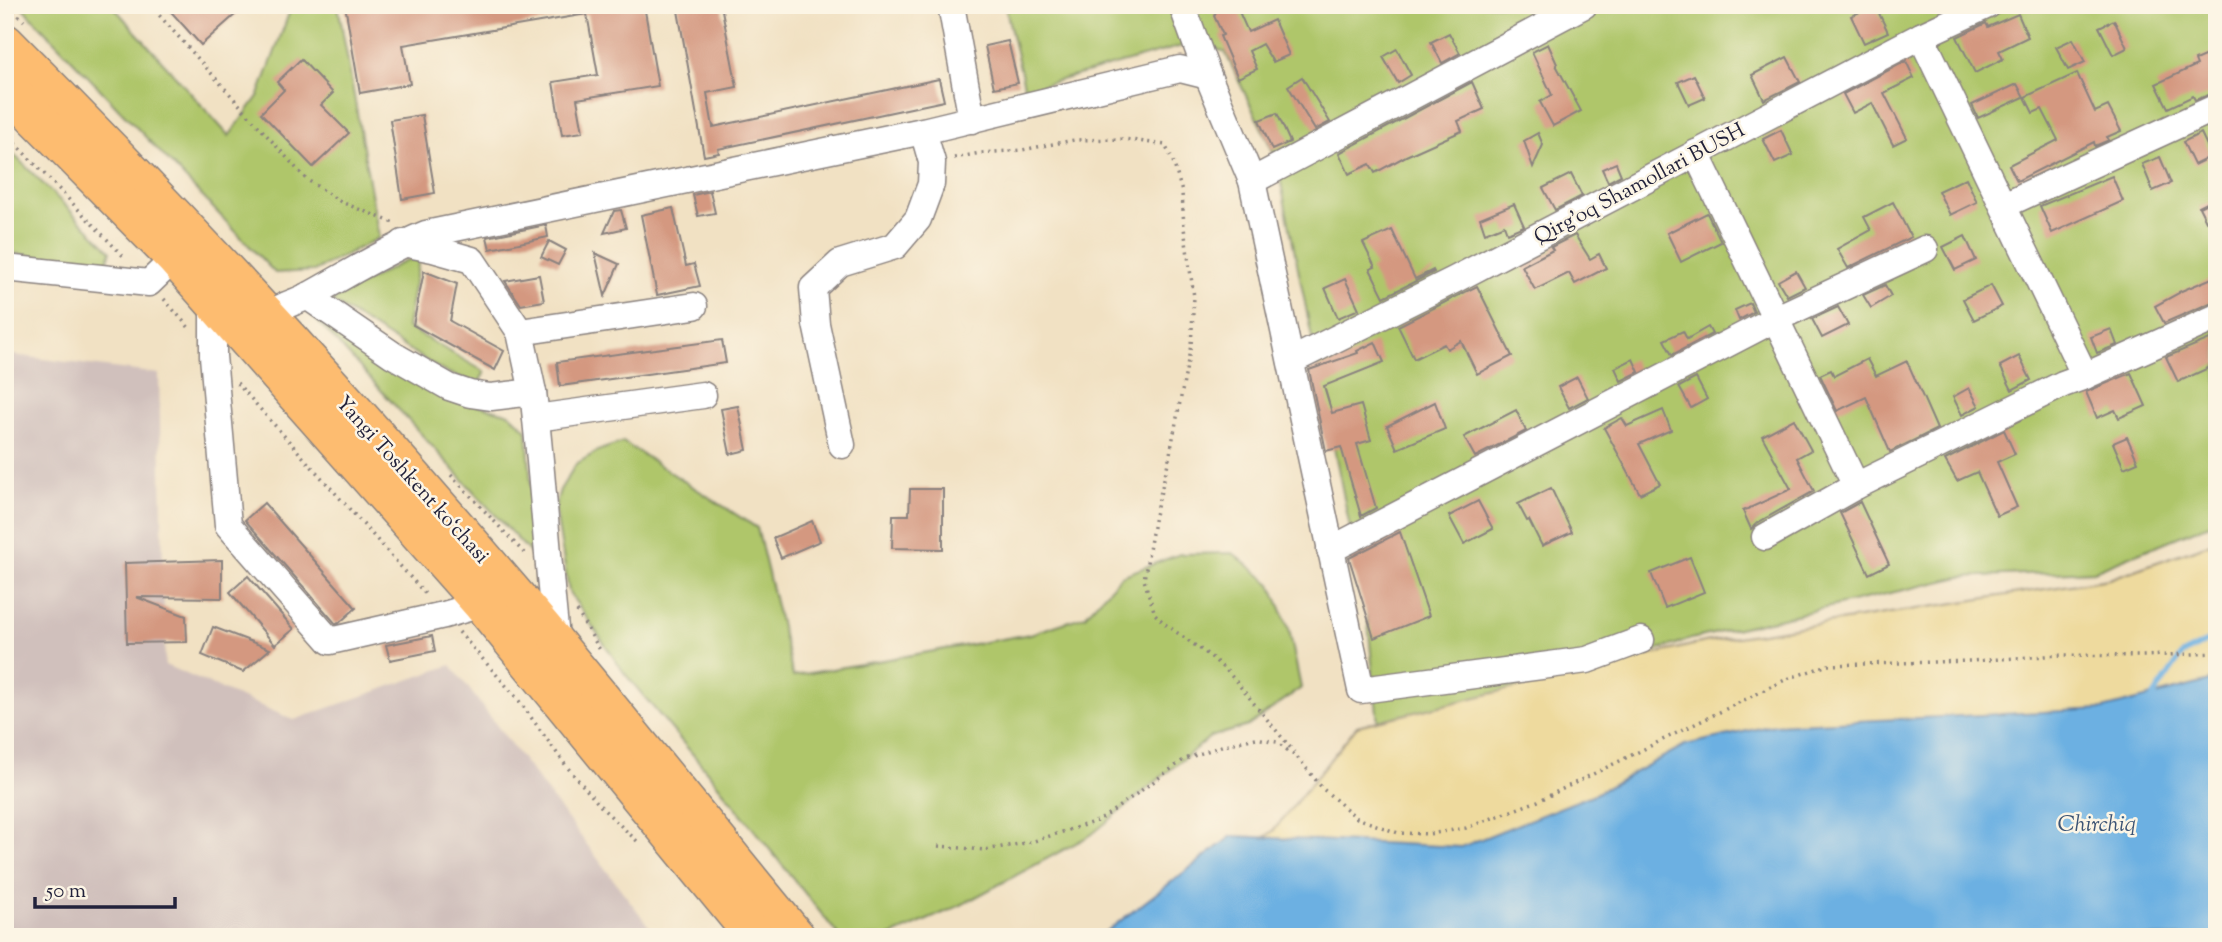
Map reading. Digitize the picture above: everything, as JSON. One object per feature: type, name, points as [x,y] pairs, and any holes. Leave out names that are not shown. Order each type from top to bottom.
[{"type":"highway","name":"Yangi Toshkent ko‘chasi","points":[[5,43],[97,135],[267,317],[449,519],[558,647],[796,937]]},
{"type":"highway","name":"Yangi Toshkent ko‘chasi","points":[[5,86],[162,271],[213,299],[482,604],[755,937]]},
{"type":"street","points":[[951,5],[972,120]]},
{"type":"street","points":[[1252,181],[1584,5]]},
{"type":"street","name":"Qirg'oq Shamollari BUSH","points":[[1291,361],[1454,280],[1921,36],[1988,5]]},
{"type":"street","points":[[1188,7],[1209,76],[1252,181],[1360,690],[1587,660],[1641,640]]},
{"type":"street","points":[[1921,36],[2085,376]]},
{"type":"street","points":[[267,317],[277,307],[307,296],[414,238],[923,131],[1180,69],[1209,76]]},
{"type":"street","points":[[2004,205],[2217,107]]},
{"type":"street","points":[[842,445],[816,324],[813,288],[840,263],[895,246],[918,219],[931,184],[932,162],[923,131]]},
{"type":"street","points":[[1696,153],[1856,486]]},
{"type":"street","points":[[414,238],[433,249],[472,260],[520,332],[533,392],[541,450],[550,579],[558,647]]},
{"type":"street","points":[[1330,550],[1775,319],[1925,249]]},
{"type":"street","points":[[5,268],[162,271]]},
{"type":"street","points":[[307,296],[393,355],[449,387],[491,397],[533,392]]},
{"type":"street","points":[[213,299],[213,356],[228,526],[330,641],[482,604]]},
{"type":"street","points":[[520,332],[694,306]]},
{"type":"street","points":[[1765,537],[1856,486],[2063,384],[2217,317]]},
{"type":"street","points":[[536,418],[702,395]]},
{"type":"path","points":[[150,5],[306,179],[341,202],[414,238]]},
{"type":"path","points":[[5,133],[162,271],[213,356],[517,698],[576,778],[603,809],[645,849]]},
{"type":"path","points":[[932,162],[1074,140],[1125,139],[1165,145],[1182,192],[1184,228],[1194,297],[1191,345],[1144,580],[1155,614],[1229,673],[1323,789],[1357,818],[1398,833],[1429,834],[1466,828],[1538,801],[1776,684],[1828,666],[2062,655],[2217,653]]},
{"type":"path","points":[[938,846],[985,850],[1031,842],[1100,820],[1185,759],[1224,745],[1256,738],[1277,742],[1299,759]]},
{"type":"shaded area","points":[[5,354],[159,374],[165,665],[294,720],[451,665],[657,937],[5,937]]},
{"type":"green space","points":[[20,5],[112,5],[229,136],[259,95],[292,5],[338,5],[379,238],[314,271],[275,273]]},
{"type":"green space","points":[[1005,5],[2217,5],[2217,521],[2094,571],[1960,577],[1691,639],[1380,743],[1367,613],[1276,158],[1225,52],[1196,42],[1025,90]]},
{"type":"green space","points":[[5,146],[111,251],[105,267],[5,252]]},
{"type":"green space","points":[[406,260],[419,260],[407,327],[485,372],[478,384],[443,371],[331,301]]},
{"type":"green space","points":[[311,314],[471,403],[510,414],[527,430],[536,552],[532,555]]},
{"type":"green space","points":[[623,442],[757,528],[793,676],[1030,634],[1085,616],[1121,576],[1180,554],[1233,553],[1271,584],[1289,629],[1301,688],[1248,726],[1210,737],[1091,835],[961,905],[889,937],[840,937],[625,674],[569,592],[555,507],[560,490],[576,464],[600,450]]},
{"type":"sand","name":"Chirchiq","points":[[2217,541],[2217,937],[1138,937],[1274,830],[1357,726],[1705,642],[2109,579]]},
{"type":"water","name":"Chirchiq","points":[[2217,679],[2217,937],[1099,937],[1232,836],[1461,847],[1597,793],[1685,745],[1774,725],[2103,709]]},
{"type":"building","points":[[165,5],[246,5],[201,45]]},
{"type":"building","points":[[345,5],[644,5],[658,86],[577,99],[583,132],[562,135],[553,82],[598,75],[587,14],[403,45],[410,84],[360,93]]},
{"type":"building","points":[[677,5],[721,5],[737,87],[707,93],[713,127],[939,79],[944,101],[718,149],[719,153],[704,156]]},
{"type":"building","points":[[1219,5],[1236,5],[1248,32],[1274,20],[1289,55],[1273,62],[1262,44],[1249,51],[1257,69],[1238,78],[1214,16]]},
{"type":"building","points":[[1875,5],[1888,32],[1864,43],[1851,16]]},
{"type":"building","points":[[2018,14],[2028,37],[1999,51],[2003,59],[1975,73],[1957,37],[1986,23],[1988,27]]},
{"type":"building","points":[[2114,20],[2127,48],[2113,55],[2099,27]]},
{"type":"building","points":[[1449,33],[1460,53],[1442,63],[1431,42]]},
{"type":"building","points":[[2073,39],[2085,62],[2068,70],[2056,47]]},
{"type":"building","points":[[1008,41],[1018,83],[994,88],[985,46]]},
{"type":"building","points":[[1548,44],[1556,65],[1581,111],[1553,126],[1540,102],[1552,95],[1532,52]]},
{"type":"building","points":[[1397,49],[1411,75],[1398,83],[1383,57]]},
{"type":"building","points":[[2211,53],[2217,65],[2217,92],[2195,100],[2193,96],[2168,108],[2156,84],[2197,65],[2195,60]]},
{"type":"building","points":[[1787,57],[1800,82],[1764,100],[1752,75]]},
{"type":"building","points":[[301,59],[333,93],[321,105],[349,133],[313,167],[261,113],[284,90],[277,82]]},
{"type":"building","points":[[1906,61],[1914,78],[1884,93],[1907,138],[1893,145],[1872,103],[1853,113],[1843,94]]},
{"type":"building","points":[[2077,73],[2095,112],[2108,106],[2121,131],[2107,137],[2109,140],[2095,146],[2094,142],[2017,181],[2009,165],[2058,140],[2042,109],[2033,113],[2025,97]]},
{"type":"building","points":[[1694,75],[1705,98],[1689,105],[1678,82]]},
{"type":"building","points":[[1302,77],[1330,122],[1315,130],[1288,86]]},
{"type":"building","points":[[1472,82],[1484,109],[1458,121],[1462,131],[1375,173],[1370,164],[1349,174],[1339,153]]},
{"type":"building","points":[[2017,84],[2024,97],[1978,118],[1972,105]]},
{"type":"building","points":[[1277,113],[1290,142],[1272,150],[1259,120]]},
{"type":"building","points":[[422,115],[435,193],[402,199],[390,120]]},
{"type":"building","points":[[1781,130],[1793,155],[1775,163],[1763,139]]},
{"type":"building","points":[[1538,133],[1543,145],[1533,167],[1524,141]]},
{"type":"building","points":[[2201,133],[2212,156],[2194,165],[2183,142]]},
{"type":"building","points":[[2160,157],[2171,183],[2153,191],[2142,164]]},
{"type":"building","points":[[1616,163],[1621,175],[1608,182],[1602,169]]},
{"type":"building","points":[[1571,174],[1582,196],[1555,210],[1543,188]]},
{"type":"building","points":[[2112,176],[2123,201],[2052,233],[2040,206]]},
{"type":"building","points":[[1966,178],[1977,202],[1950,215],[1938,191]]},
{"type":"building","points":[[710,191],[715,213],[698,216],[693,195]]},
{"type":"building","points":[[2217,198],[2217,215],[2206,221],[2199,207]]},
{"type":"building","points":[[1893,202],[1911,237],[1848,268],[1837,249],[1871,230],[1864,217]]},
{"type":"building","points":[[1514,204],[1524,226],[1507,233],[1504,225],[1485,233],[1480,218]]},
{"type":"building","points":[[673,208],[686,266],[694,264],[700,286],[657,295],[641,215]]},
{"type":"building","points":[[621,210],[626,228],[604,233],[614,211]]},
{"type":"building","points":[[1707,213],[1721,242],[1681,262],[1667,233]]},
{"type":"building","points":[[546,225],[548,237],[490,249],[487,237]]},
{"type":"building","points":[[1392,230],[1415,279],[1433,270],[1434,272],[1384,297],[1370,269],[1375,267],[1363,243]]},
{"type":"building","points":[[1575,235],[1590,259],[1599,254],[1606,268],[1575,284],[1569,273],[1535,290],[1522,266]]},
{"type":"building","points":[[1965,236],[1976,260],[1955,270],[1943,247]]},
{"type":"building","points":[[549,241],[566,250],[558,265],[541,257]]},
{"type":"building","points":[[595,253],[619,264],[605,296]]},
{"type":"building","points":[[424,271],[457,284],[450,321],[504,351],[495,370],[413,325]]},
{"type":"building","points":[[1796,271],[1805,287],[1787,296],[1778,281]]},
{"type":"building","points":[[539,275],[544,301],[521,305],[505,281]]},
{"type":"building","points":[[2212,278],[2217,288],[2217,300],[2164,323],[2155,306]]},
{"type":"building","points":[[1345,279],[1359,309],[1338,318],[1325,288]]},
{"type":"building","points":[[1885,285],[1891,296],[1871,308],[1863,295]]},
{"type":"building","points":[[1991,285],[2002,306],[1974,320],[1963,299]]},
{"type":"building","points":[[1477,286],[1512,356],[1477,374],[1461,341],[1447,349],[1444,344],[1414,359],[1398,326]]},
{"type":"building","points":[[1750,303],[1754,312],[1739,320],[1735,310]]},
{"type":"building","points":[[1838,307],[1848,325],[1822,338],[1812,319]]},
{"type":"building","points":[[1708,327],[1712,334],[1672,355],[1664,340],[1683,331],[1687,339]]},
{"type":"building","points":[[2111,329],[2117,345],[2097,353],[2091,337]]},
{"type":"building","points":[[2217,336],[2217,364],[2178,382],[2166,357]]},
{"type":"building","points":[[722,340],[726,363],[560,386],[557,362]]},
{"type":"building","points":[[1375,342],[1384,362],[1324,386],[1332,413],[1361,405],[1371,440],[1357,444],[1376,508],[1361,516],[1341,447],[1326,451],[1309,370],[1358,353],[1357,351]]},
{"type":"building","points":[[2019,356],[2031,380],[2012,390],[2000,366]]},
{"type":"building","points":[[1633,359],[1639,372],[1621,381],[1615,368]]},
{"type":"building","points":[[1867,359],[1876,376],[1907,361],[1937,429],[1890,452],[1866,397],[1837,411],[1820,375],[1831,370],[1834,376]]},
{"type":"building","points":[[2131,373],[2146,406],[2119,418],[2115,410],[2097,418],[2086,392]]},
{"type":"building","points":[[1577,377],[1588,398],[1569,408],[1558,387]]},
{"type":"building","points":[[1696,378],[1707,399],[1691,408],[1679,387]]},
{"type":"building","points":[[1969,388],[1979,406],[1962,415],[1953,397]]},
{"type":"building","points":[[1435,402],[1445,429],[1397,449],[1387,426]]},
{"type":"building","points":[[738,406],[747,450],[730,454],[721,409]]},
{"type":"building","points":[[1516,410],[1526,431],[1475,457],[1464,437]]},
{"type":"building","points":[[1663,410],[1671,430],[1639,444],[1660,484],[1640,494],[1604,428],[1622,418],[1627,426]]},
{"type":"building","points":[[1794,419],[1811,450],[1797,458],[1814,491],[1751,529],[1743,511],[1791,489],[1762,436]]},
{"type":"building","points":[[2004,430],[2015,454],[1997,462],[2017,507],[1997,516],[1977,472],[1957,481],[1945,460]]},
{"type":"building","points":[[2127,437],[2138,462],[2124,468],[2113,443]]},
{"type":"building","points":[[1551,488],[1572,532],[1542,546],[1518,504]]},
{"type":"building","points":[[910,489],[943,489],[943,549],[892,548],[893,515],[909,515]]},
{"type":"building","points":[[1478,501],[1493,529],[1464,544],[1449,516]]},
{"type":"building","points":[[1860,502],[1889,564],[1869,574],[1840,513]]},
{"type":"building","points":[[264,503],[356,608],[339,623],[336,624],[245,520]]},
{"type":"building","points":[[812,521],[820,541],[781,558],[773,538]]},
{"type":"building","points":[[1400,532],[1429,616],[1374,638],[1349,558]]},
{"type":"building","points":[[1690,557],[1704,592],[1665,608],[1651,573]]},
{"type":"building","points":[[222,560],[222,598],[136,597],[186,616],[187,642],[127,643],[125,563]]},
{"type":"building","points":[[248,576],[294,629],[275,645],[230,592]]},
{"type":"building","points":[[213,627],[270,649],[243,672],[202,655]]},
{"type":"building","points":[[432,636],[435,651],[390,660],[386,645]]},
{"type":"waterway","points":[[2151,700],[2182,655],[2217,636]]}]
